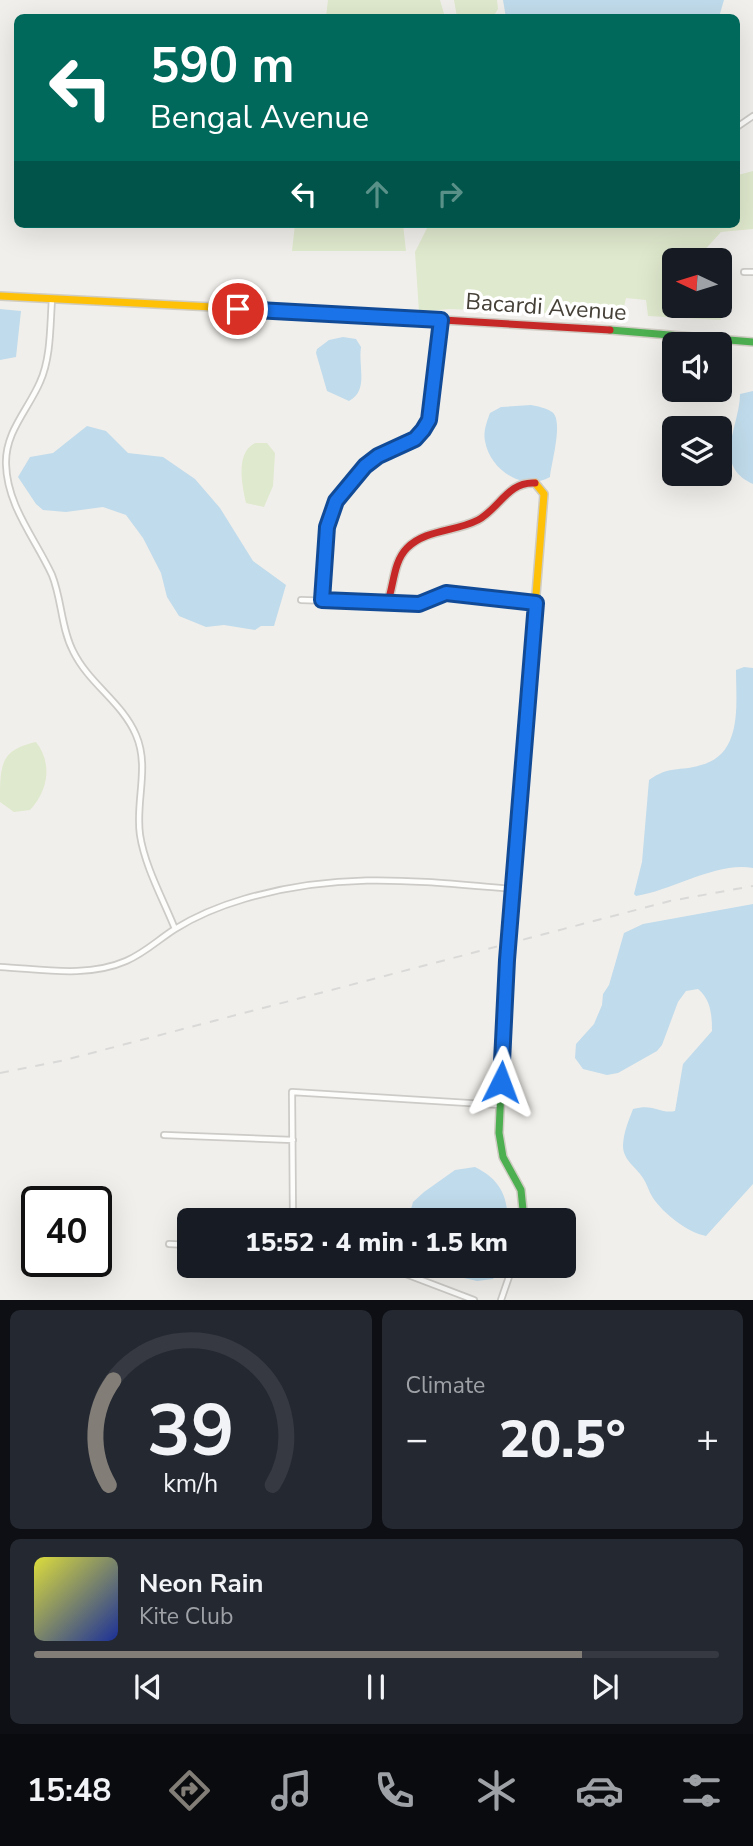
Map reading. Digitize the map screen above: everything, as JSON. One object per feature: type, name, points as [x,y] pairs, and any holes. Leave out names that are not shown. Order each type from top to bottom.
[{"type":"street","points":[[744,272],[753,272]]},
{"type":"street","name":"Bacardi Avenue","points":[[0,296],[441,320],[753,342]]},
{"type":"street","points":[[52,299],[46,367],[10,438],[6,460],[7,483],[14,503],[52,577],[65,632],[73,652],[88,675],[121,708],[136,736],[143,768],[138,813],[141,837],[175,929]]},
{"type":"street","points":[[322,600],[327,527],[336,501],[365,466],[378,456],[415,439],[429,420],[441,320]]},
{"type":"street","points":[[387,604],[396,579],[397,564],[405,549],[440,529],[470,524],[480,519],[515,486],[523,482],[536,483],[544,494],[506,976],[500,1105],[500,1147],[521,1190],[523,1208]]},
{"type":"street","points":[[301,600],[419,604],[446,593],[536,603]]},
{"type":"street","points":[[0,967],[76,971],[102,969],[145,951],[175,929],[203,914],[278,890],[319,883],[387,879],[513,889]]},
{"type":"street","points":[[293,1208],[292,1092],[500,1105]]},
{"type":"street","points":[[164,1135],[293,1140]]},
{"type":"street","points":[[169,1244],[177,1244]]},
{"type":"street","points":[[416,1278],[474,1300]]},
{"type":"street","points":[[501,1300],[509,1278]]},
{"type":"green space","points":[[328,0],[440,0],[444,14],[326,14]]},
{"type":"green space","points":[[454,0],[497,0],[498,9],[495,14],[456,14]]},
{"type":"green space","points":[[753,171],[753,229],[721,232],[706,248],[662,248],[662,317],[648,316],[646,300],[626,298],[622,316],[449,309],[419,312],[415,252],[427,228],[740,228],[740,174]]},
{"type":"green space","points":[[295,228],[403,228],[406,251],[292,251]]},
{"type":"green space","points":[[684,318],[721,318],[721,320]]},
{"type":"green space","points":[[255,443],[267,443],[275,453],[273,486],[264,507],[246,503],[243,487],[242,462],[249,448]]},
{"type":"green space","points":[[36,742],[45,759],[44,786],[30,810],[14,812],[0,802],[4,761],[15,750]]},
{"type":"water","points":[[503,0],[724,0],[720,14],[505,14]]},
{"type":"water","points":[[0,309],[21,311],[16,357],[0,360]]},
{"type":"water","points":[[343,337],[356,339],[361,347],[361,384],[359,391],[349,401],[327,391],[316,353],[317,349],[329,340]]},
{"type":"water","points":[[753,391],[753,484],[740,476],[732,463],[732,439],[740,394]]},
{"type":"water","points":[[531,405],[552,412],[557,433],[550,477],[529,482],[509,476],[493,461],[485,434],[490,413],[501,407]]},
{"type":"water","points":[[87,426],[106,431],[128,453],[163,457],[195,479],[220,508],[253,561],[286,585],[274,626],[261,626],[255,630],[224,625],[206,627],[179,616],[167,597],[161,573],[143,538],[126,515],[103,507],[66,512],[43,510],[36,504],[18,477],[30,457],[53,453]]},
{"type":"water","points":[[753,668],[753,868],[739,867],[710,872],[636,896],[634,894],[642,862],[649,780],[669,771],[701,765],[715,759],[724,750],[731,739],[734,726],[736,670]]},
{"type":"water","points":[[753,904],[753,1184],[706,1236],[684,1226],[658,1204],[643,1178],[627,1159],[623,1146],[633,1109],[647,1107],[675,1111],[683,1064],[712,1031],[706,998],[698,989],[686,991],[678,1002],[662,1045],[657,1051],[618,1073],[607,1075],[583,1069],[575,1058],[576,1044],[594,1024],[624,933],[643,924]]},
{"type":"water","points":[[475,1167],[490,1177],[500,1188],[507,1208],[411,1208],[413,1202],[424,1192],[455,1170]]},
{"type":"water","points":[[464,1278],[494,1278],[493,1279],[477,1281]]},
{"type":"railway","points":[[0,1073],[65,1060],[670,901],[753,886]]},
{"type":"traffic: fast","points":[[322,600],[327,527],[336,501],[365,465],[415,438],[429,420],[441,320]]},
{"type":"traffic: fast","points":[[610,330],[753,342]]},
{"type":"traffic: fast","points":[[512,896],[499,1133],[503,1157],[521,1190],[523,1208]]},
{"type":"traffic: slow","points":[[0,296],[308,312]]},
{"type":"traffic: slow","points":[[512,896],[544,494],[535,483]]},
{"type":"traffic: jam","points":[[308,312],[610,330]]},
{"type":"traffic: jam","points":[[387,604],[396,567],[407,548],[423,537],[478,520],[518,486],[535,483]]},
{"type":"route","points":[[238,309],[441,320],[429,420],[415,439],[378,456],[365,466],[336,501],[327,527],[322,600],[419,604],[446,593],[536,603],[507,960],[501,1082]]}]
